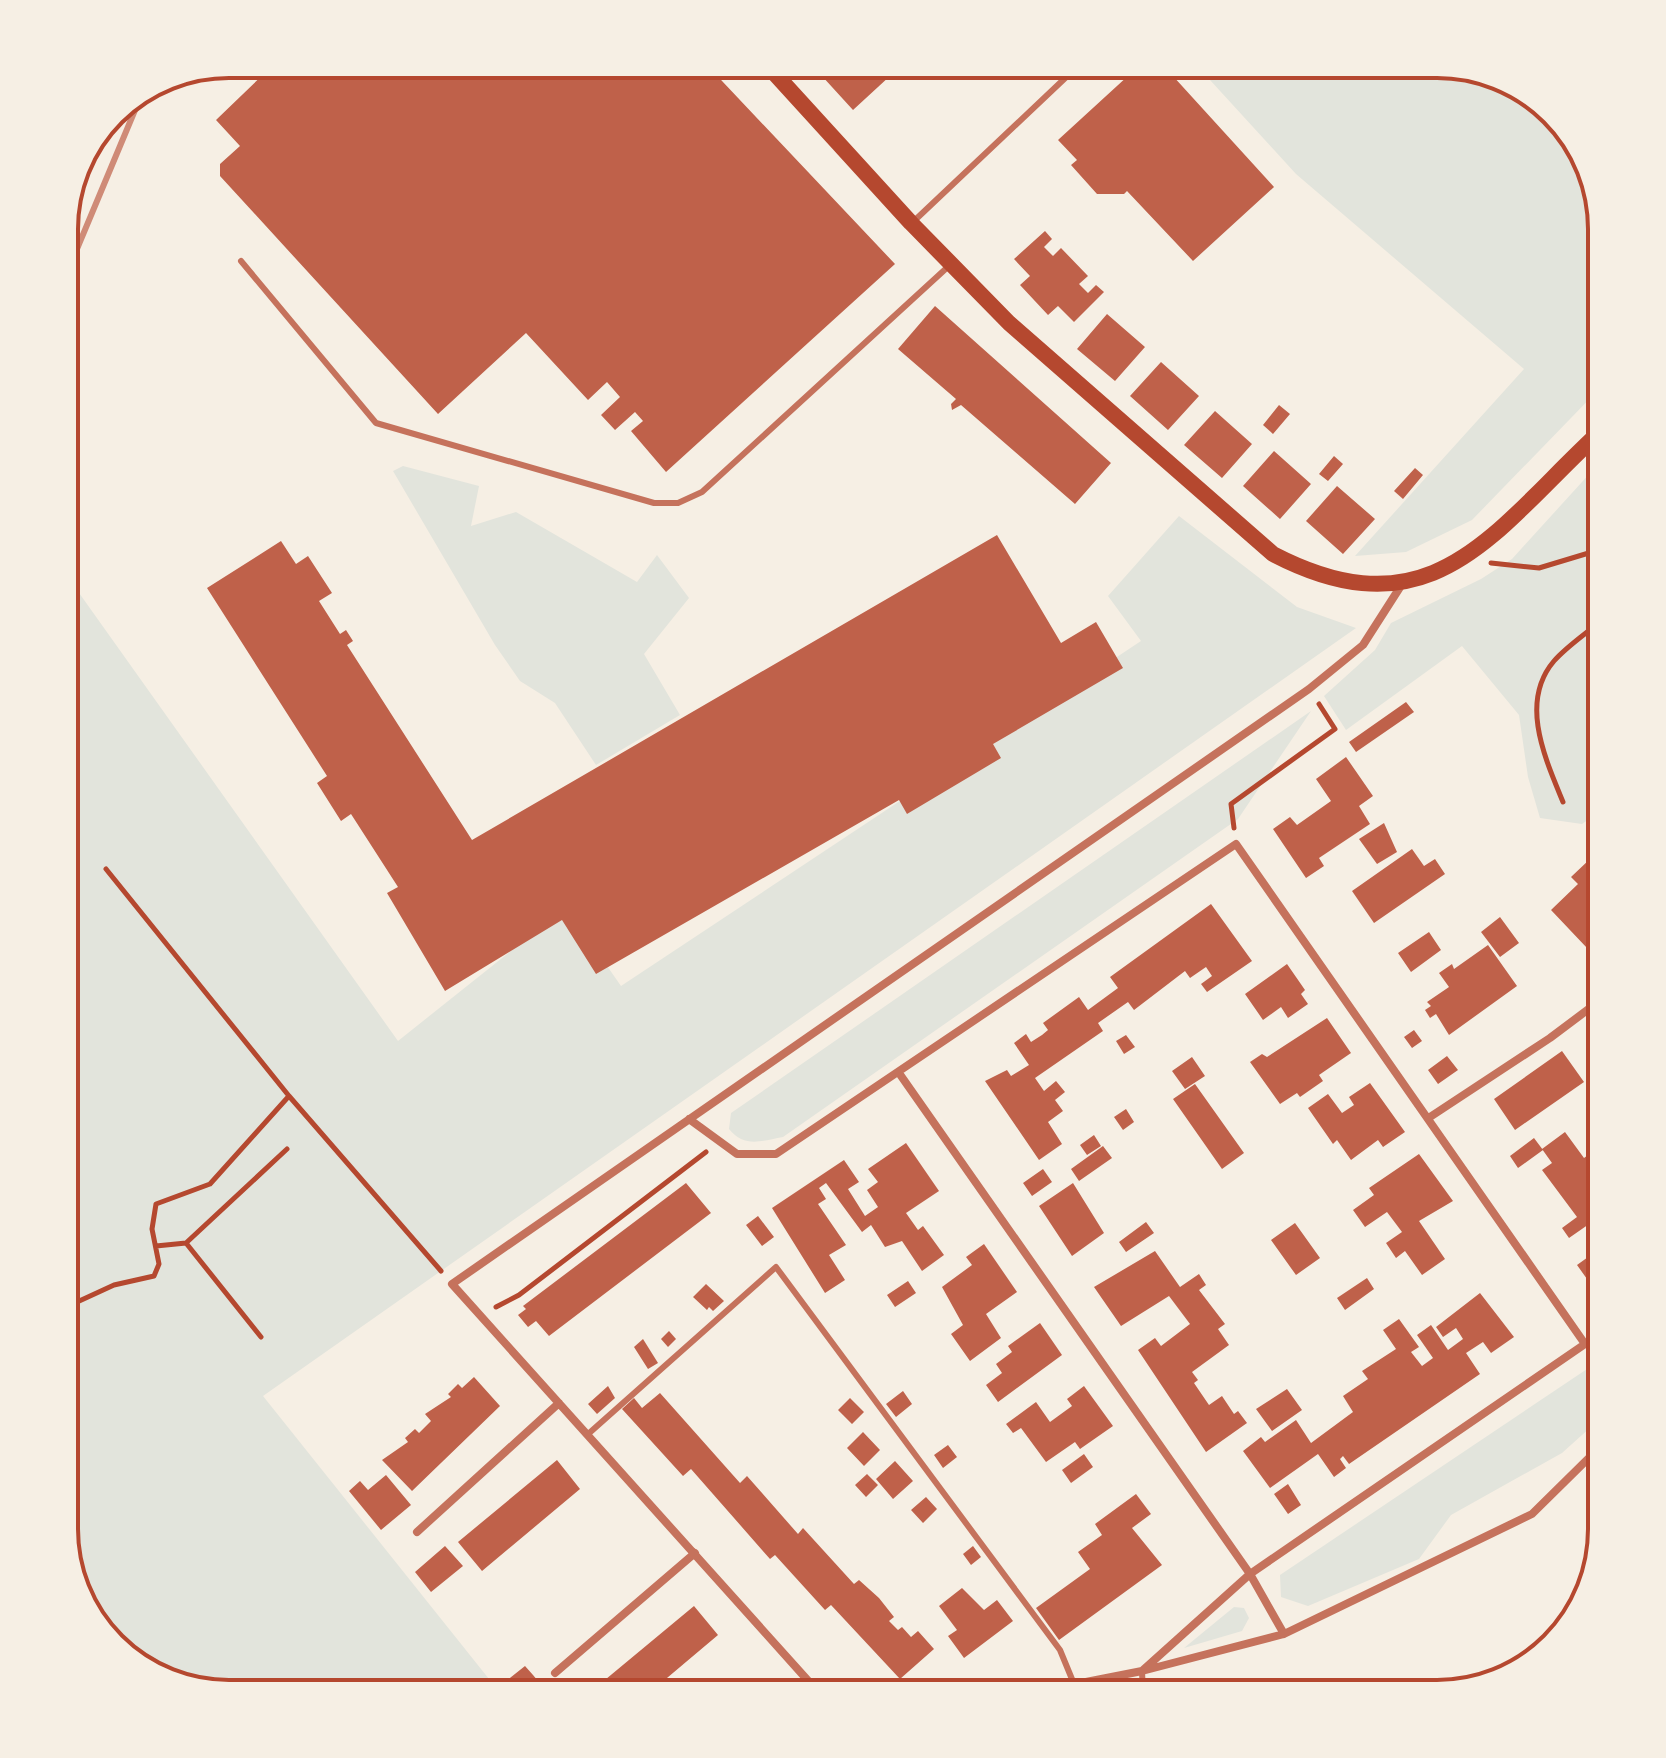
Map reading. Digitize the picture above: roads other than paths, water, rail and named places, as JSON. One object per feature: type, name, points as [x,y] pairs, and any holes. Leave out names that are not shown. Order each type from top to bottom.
[{"type":"main road","points":[[779,78],[911,223],[1009,323],[1273,554],[1304,570],[1340,582],[1404,580],[1462,561],[1512,521],[1559,469],[1588,443]]},
{"type":"street","points":[[808,1680],[452,1284],[1309,689],[1363,645],[1404,580]]},
{"type":"street","points":[[689,1119],[737,1154],[776,1154],[1236,844],[1430,1117],[1585,1344],[1250,1574],[1142,1671]]},
{"type":"street","points":[[1430,1117],[1588,1010]]},
{"type":"street","points":[[899,1073],[1250,1574],[1284,1634]]},
{"type":"street","points":[[417,1532],[559,1403]]},
{"type":"street","points":[[1095,1680],[1284,1634],[1532,1514],[1588,1459]]},
{"type":"street","points":[[555,1673],[695,1553]]},
{"type":"lane","points":[[911,223],[1065,78]]},
{"type":"lane","points":[[241,261],[376,423],[654,503],[678,503],[702,492],[951,264]]},
{"type":"lane","points":[[587,1435],[776,1267],[1060,1650],[1072,1680]]},
{"type":"lane","points":[[1142,1671],[1142,1680]]},
{"type":"railway","points":[[78,247],[135,111]]}]
